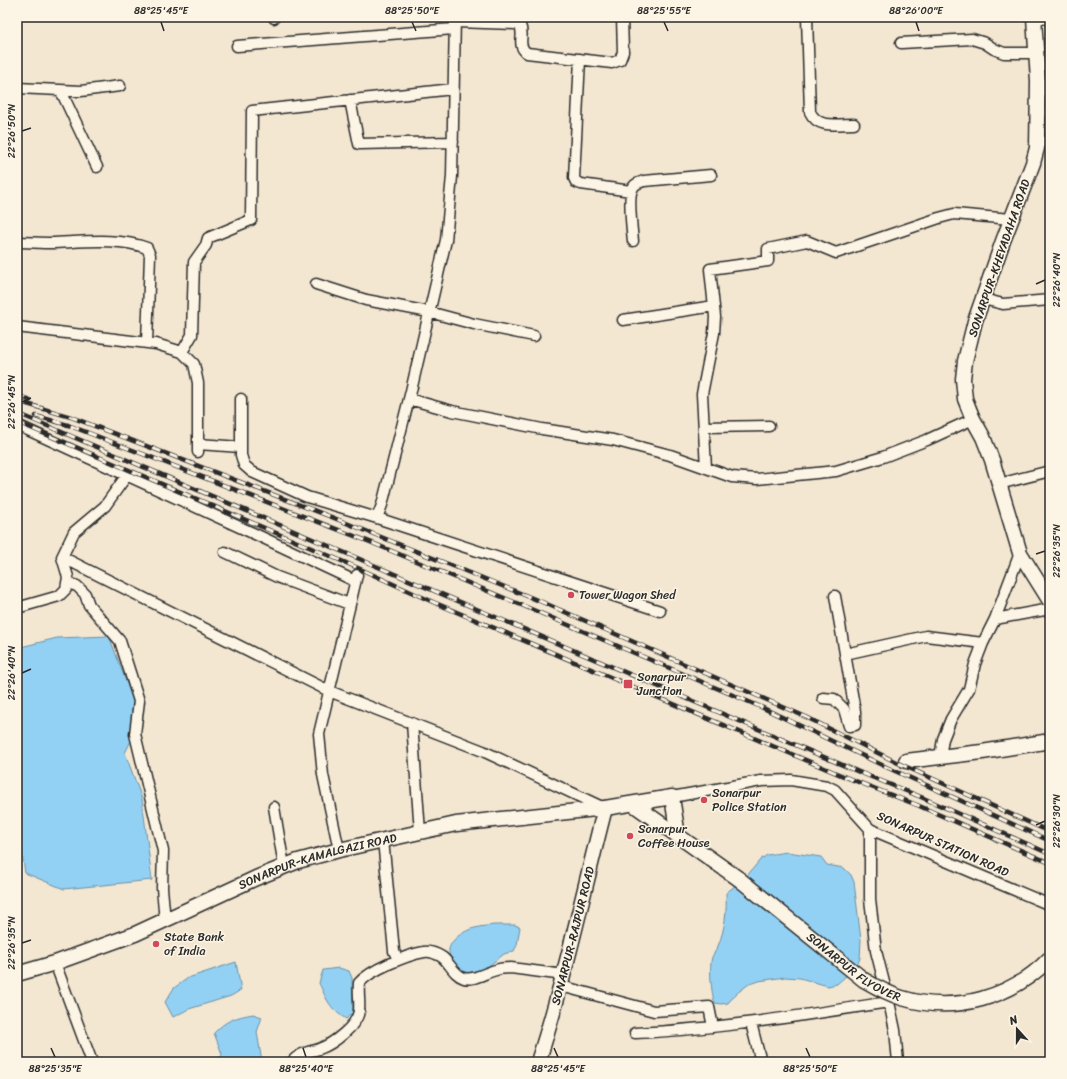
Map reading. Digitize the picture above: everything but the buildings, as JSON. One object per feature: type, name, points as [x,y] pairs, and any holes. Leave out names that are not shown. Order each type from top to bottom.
[{"type":"main road","name":"SONARPUR-KHEYADAHA ROAD","points":[[1034,17],[1038,81],[1037,148],[1033,164],[1011,219],[975,321],[963,379],[965,399],[972,419],[983,437],[990,454],[1020,553],[1050,601]]},
{"type":"main road","points":[[906,761],[982,752],[1050,741]]},
{"type":"main road","points":[[633,804],[672,797],[678,836]]},
{"type":"main road","name":"SONARPUR-KAMALGAZI ROAD","points":[[17,974],[55,963],[135,934],[256,878],[298,861],[339,850],[456,824],[633,804]]},
{"type":"main road","name":"SONARPUR FLYOVER","points":[[633,804],[739,879],[864,980],[881,990],[902,998],[942,1004],[963,1004],[982,1000],[1014,986],[1029,977],[1050,958]]},
{"type":"main road","name":"SONARPUR-RAJPUR ROAD","points":[[538,1062],[562,981],[605,808]]},
{"type":"street","points":[[237,46],[454,23],[516,24],[520,25],[522,29],[521,46],[527,53],[612,63],[620,60],[623,52],[622,17]]},
{"type":"street","points":[[807,17],[810,112],[813,120],[821,124],[854,124]]},
{"type":"street","points":[[1034,17],[1050,19]]},
{"type":"street","points":[[377,518],[409,399],[428,312],[446,240],[451,199],[454,23]]},
{"type":"street","points":[[901,43],[972,39],[985,43],[1004,53],[1037,54]]},
{"type":"street","points":[[580,59],[574,178],[576,182],[581,184],[631,191]]},
{"type":"street","points":[[17,88],[81,91],[120,86]]},
{"type":"street","points":[[182,352],[192,335],[194,262],[206,245],[208,238],[251,220],[252,111],[453,88]]},
{"type":"street","points":[[61,91],[97,167]]},
{"type":"street","points":[[350,100],[359,144],[453,142]]},
{"type":"street","points":[[633,241],[631,191],[636,183],[644,181],[711,176]]},
{"type":"street","points":[[706,468],[702,394],[714,333],[715,317],[710,269],[768,261],[768,249],[807,241],[836,252],[954,214],[1011,219]]},
{"type":"street","points":[[17,242],[50,243],[100,241],[137,244],[147,248],[150,255],[148,343]]},
{"type":"street","points":[[316,284],[366,300],[428,312],[474,324],[534,336]]},
{"type":"street","points":[[983,298],[1003,304],[1050,300]]},
{"type":"street","points":[[623,320],[714,306]]},
{"type":"street","points":[[17,327],[148,343],[182,352],[194,364],[198,383],[198,448],[241,447]]},
{"type":"street","points":[[241,399],[241,455],[244,465],[252,472],[307,497],[377,518],[660,611]]},
{"type":"street","points":[[409,399],[452,411],[542,429],[614,440],[670,455],[732,477],[757,479],[836,471],[883,457],[927,440],[972,419]]},
{"type":"street","points":[[17,425],[356,578],[319,734],[321,762],[339,850]]},
{"type":"street","points":[[704,427],[769,426]]},
{"type":"street","points":[[999,484],[1050,471]]},
{"type":"street","points":[[17,608],[59,596],[66,589],[68,577],[62,557],[74,532],[104,506],[127,475]]},
{"type":"street","points":[[225,552],[277,578],[349,604]]},
{"type":"street","points":[[940,757],[942,739],[951,718],[969,689],[975,664],[983,643],[995,619],[1020,553]]},
{"type":"street","points":[[62,557],[329,691],[483,751],[605,808]]},
{"type":"street","points":[[67,583],[78,586],[85,594],[89,605],[120,642],[139,701],[135,734],[163,851],[162,888],[165,921]]},
{"type":"street","points":[[824,698],[834,699],[844,709],[849,726],[855,725],[855,711],[835,596]]},
{"type":"street","points":[[995,619],[1050,609]]},
{"type":"street","points":[[845,654],[926,636],[983,643]]},
{"type":"street","points":[[412,723],[420,832]]},
{"type":"street","name":"SONARPUR STATION ROAD","points":[[672,797],[760,781],[791,780],[812,783],[835,790],[870,829],[1050,905]]},
{"type":"street","points":[[274,808],[284,866]]},
{"type":"street","points":[[870,829],[870,899],[876,951],[895,1030],[898,1062]]},
{"type":"street","points":[[383,840],[394,951],[398,960]]},
{"type":"street","points":[[292,1062],[296,1057],[329,1044],[351,1027],[356,1021],[359,1012],[359,984],[364,978],[398,960],[426,952],[434,953],[442,957],[459,976],[464,978],[471,979],[495,970],[511,968],[562,981],[654,1011],[709,1007],[713,1027]]},
{"type":"street","points":[[55,963],[92,1062]]},
{"type":"street","points":[[635,1033],[667,1032],[752,1023],[889,1002]]},
{"type":"street","points":[[752,1023],[761,1062]]},
{"type":"water","points":[[109,636],[136,708],[139,725],[125,753],[142,799],[152,880],[64,889],[25,873],[17,820],[17,648],[57,638]]},
{"type":"water","points":[[787,852],[821,857],[827,865],[844,868],[851,875],[854,882],[861,940],[860,958],[857,966],[837,984],[828,986],[800,978],[785,977],[759,981],[749,984],[737,993],[728,1003],[715,1003],[712,987],[711,961],[718,947],[724,927],[726,893],[746,877],[760,860],[767,855]]},
{"type":"water","points":[[515,925],[520,927],[517,945],[514,951],[504,954],[486,968],[467,975],[458,967],[450,956],[449,951],[452,942],[466,931],[477,927]]},
{"type":"water","points":[[236,962],[241,990],[231,996],[189,1009],[173,1017],[165,1002],[174,988],[188,978]]},
{"type":"water","points":[[339,968],[349,971],[352,978],[353,1012],[346,1019],[332,1007],[319,983],[323,970]]},
{"type":"water","points":[[253,1014],[262,1017],[257,1032],[262,1062],[219,1062],[222,1054],[214,1033],[223,1025],[232,1020],[241,1016]]},
{"type":"railway","points":[[17,395],[30,400]]},
{"type":"railway","points":[[17,401],[71,417],[334,518],[542,602],[806,717],[898,763],[1050,832]]},
{"type":"railway","points":[[17,413],[859,772],[921,797],[1050,854]]},
{"type":"railway","points":[[36,416],[68,425],[370,542],[538,612],[761,707],[884,766],[1050,841]]},
{"type":"railway","points":[[17,422],[358,568],[433,602],[848,778],[917,805],[1050,863]]},
{"type":"place","name":"Tower Wagon Shed","points":[[571,595]]},
{"type":"place","name":"Sonarpur Junction","points":[[628,684]]},
{"type":"place","name":"Sonarpur Police Station","points":[[704,800]]},
{"type":"place","name":"Sonarpur Coffee House","points":[[630,836]]},
{"type":"place","name":"State Bank of India","points":[[156,944]]}]
